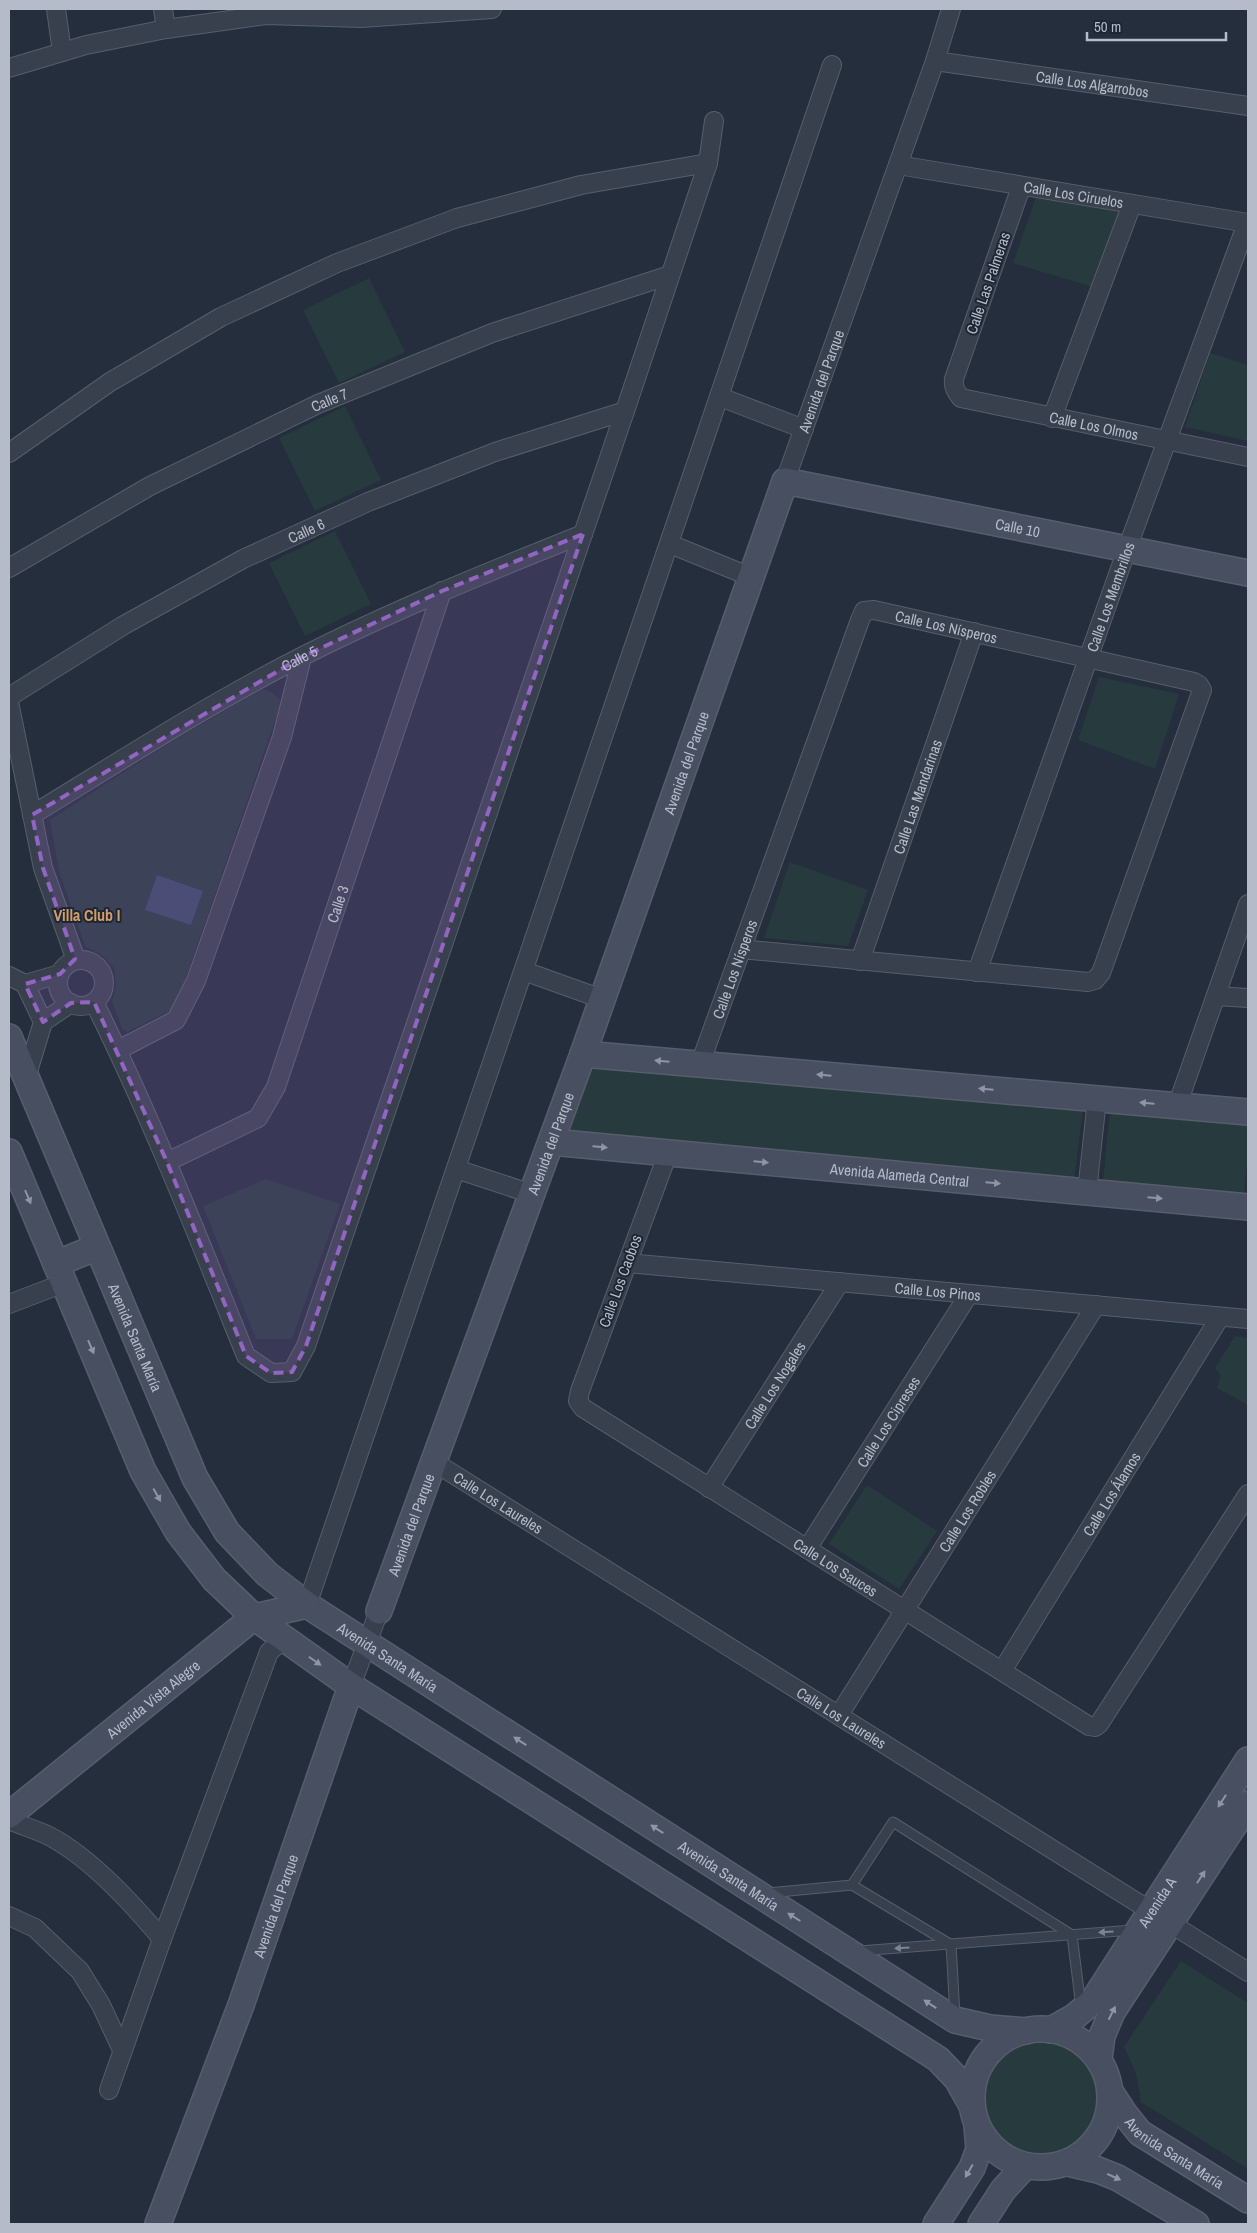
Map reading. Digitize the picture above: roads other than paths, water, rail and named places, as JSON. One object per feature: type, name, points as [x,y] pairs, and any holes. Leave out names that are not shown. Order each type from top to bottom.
[{"type":"street","points":[[56,9],[62,52]]},
{"type":"street","points":[[163,9],[166,29]]},
{"type":"street","points":[[9,68],[86,45],[266,12],[360,13],[492,9]]},
{"type":"street","name":"Avenida del Parque","points":[[158,2224],[241,2004],[351,1686],[583,1054],[935,61],[951,9]]},
{"type":"street","name":"Calle Los Algarrobos","points":[[935,61],[1248,106]]},
{"type":"street","points":[[307,1605],[832,65]]},
{"type":"street","points":[[94,1002],[118,1050],[167,1162],[246,1356],[271,1374],[292,1372],[306,1346],[625,411],[708,163],[714,121]]},
{"type":"street","points":[[9,453],[110,382],[195,332],[221,317],[337,263],[476,213],[581,185],[708,163]]},
{"type":"street","name":"Calle Los Ciruelos","points":[[898,165],[1248,223]]},
{"type":"street","name":"Calle Las Palmeras","points":[[954,379],[1022,187]]},
{"type":"street","points":[[1052,418],[1132,204]]},
{"type":"street","name":"Calle Los Membrillos","points":[[978,972],[1128,549],[1248,223]]},
{"type":"street","name":"Calle 7","points":[[9,568],[150,486],[318,404],[492,333],[670,274]]},
{"type":"street","name":"Calle Los Olmos","points":[[954,379],[956,391],[961,398],[1248,458]]},
{"type":"street","points":[[720,397],[804,429]]},
{"type":"street","name":"Calle 6","points":[[9,697],[124,625],[270,547],[368,502],[495,452],[625,411]]},
{"type":"street","name":"Calle 10","points":[[785,481],[1248,573]]},
{"type":"street","name":"Calle 5","points":[[32,815],[164,734],[302,657],[442,591],[583,534]]},
{"type":"street","points":[[670,544],[751,577]]},
{"type":"street","name":"Calle 3","points":[[167,1162],[258,1118],[276,1087],[442,591]]},
{"type":"street","name":"Calle Los Nísperos","points":[[700,1064],[864,612],[874,610],[1194,682],[1202,690],[1101,974],[1095,980],[1088,982],[978,972]]},
{"type":"street","name":"Calle Las Mandarinas","points":[[860,961],[974,632]]},
{"type":"street","points":[[118,1050],[176,1020],[196,980],[282,736],[302,657]]},
{"type":"street","points":[[9,702],[43,868],[76,960]]},
{"type":"street","points":[[1177,1106],[1248,904]]},
{"type":"street","points":[[741,949],[978,972]]},
{"type":"street","points":[[76,960],[90,962],[101,970],[105,984],[100,997],[94,1002],[79,1006],[72,1004],[62,994],[58,981],[64,968],[76,960]]},
{"type":"street","points":[[524,971],[602,999]]},
{"type":"street","points":[[25,984],[60,974]]},
{"type":"street","points":[[9,976],[25,984],[43,1022]]},
{"type":"street","points":[[1216,996],[1248,998]]},
{"type":"street","points":[[26,1078],[43,1022],[72,1004]]},
{"type":"street","name":"Avenida Santa María","points":[[9,1037],[195,1478],[227,1532],[267,1574],[307,1605],[367,1644],[955,2020],[990,2028],[1026,2031]]},
{"type":"street","points":[[583,1054],[1248,1112]]},
{"type":"street","points":[[1087,1192],[1097,1098]]},
{"type":"street","name":"Avenida Alameda Central","points":[[551,1142],[1248,1207]]},
{"type":"street","points":[[9,1152],[144,1471],[178,1532],[214,1579],[254,1617],[351,1686],[938,2059],[957,2080],[974,2114],[988,2144],[1005,2158],[1025,2166],[1046,2168],[1068,2163],[1086,2151],[1100,2135],[1109,2115],[1111,2093],[1107,2076],[1099,2059],[1086,2045],[1069,2035],[1051,2030],[1026,2031],[1007,2038],[991,2050],[980,2066],[973,2084],[974,2114],[979,2148],[972,2168],[936,2224]]},
{"type":"street","name":"Calle Los Caobos","points":[[583,1408],[578,1401],[580,1391],[668,1153]]},
{"type":"street","points":[[456,1169],[532,1194]]},
{"type":"street","points":[[9,1304],[60,1274],[97,1247]]},
{"type":"street","name":"Calle Los Pinos","points":[[627,1263],[1248,1319]]},
{"type":"street","name":"Calle Los Nogales","points":[[709,1488],[840,1282]]},
{"type":"street","name":"Calle Los Cipreses","points":[[807,1549],[969,1294]]},
{"type":"street","name":"Calle Los Robles","points":[[839,1715],[906,1611],[1096,1305]]},
{"type":"street","name":"Calle Los Álamos","points":[[1002,1671],[1220,1317]]},
{"type":"street","name":"Calle Los Sauces","points":[[583,1408],[1089,1726],[1095,1727],[1099,1724],[1248,1494]]},
{"type":"street","name":"Calle Los Laureles","points":[[434,1462],[839,1715],[1154,1921],[1248,1972]]},
{"type":"street","name":"Avenida Vista Alegre","points":[[9,1815],[254,1617],[307,1605]]},
{"type":"street","points":[[108,2090],[269,1652],[284,1638]]},
{"type":"street","name":"Avenida A","points":[[1099,2059],[1102,2036],[1154,1921],[1248,1760]]},
{"type":"street","name":"Avenida A","points":[[1051,2030],[1093,2001],[1154,1921],[1248,1804]]},
{"type":"street","points":[[9,1820],[46,1835],[85,1861],[140,1912],[162,1939]]},
{"type":"street","points":[[9,1916],[35,1928],[80,1971],[101,2004],[122,2050]]},
{"type":"street","name":"Avenida Santa María","points":[[1111,2093],[1140,2133],[1248,2200]]},
{"type":"street","points":[[1068,2163],[1098,2170],[1118,2178],[1196,2224]]},
{"type":"street","points":[[981,2224],[1003,2190],[1025,2166]]},
{"type":"lane","points":[[852,1885],[893,1822],[1072,1935]]},
{"type":"lane","points":[[758,1894],[852,1885],[951,1944]]},
{"type":"lane","points":[[849,1952],[1072,1935],[1154,1921]]},
{"type":"lane","points":[[1072,1935],[1081,2011]]},
{"type":"lane","points":[[951,1944],[955,2020]]},
{"type":"water","points":[[157,875],[203,891],[191,925],[145,910]]},
{"type":"district","name":"Villa Club I","points":[[87,915]]}]
